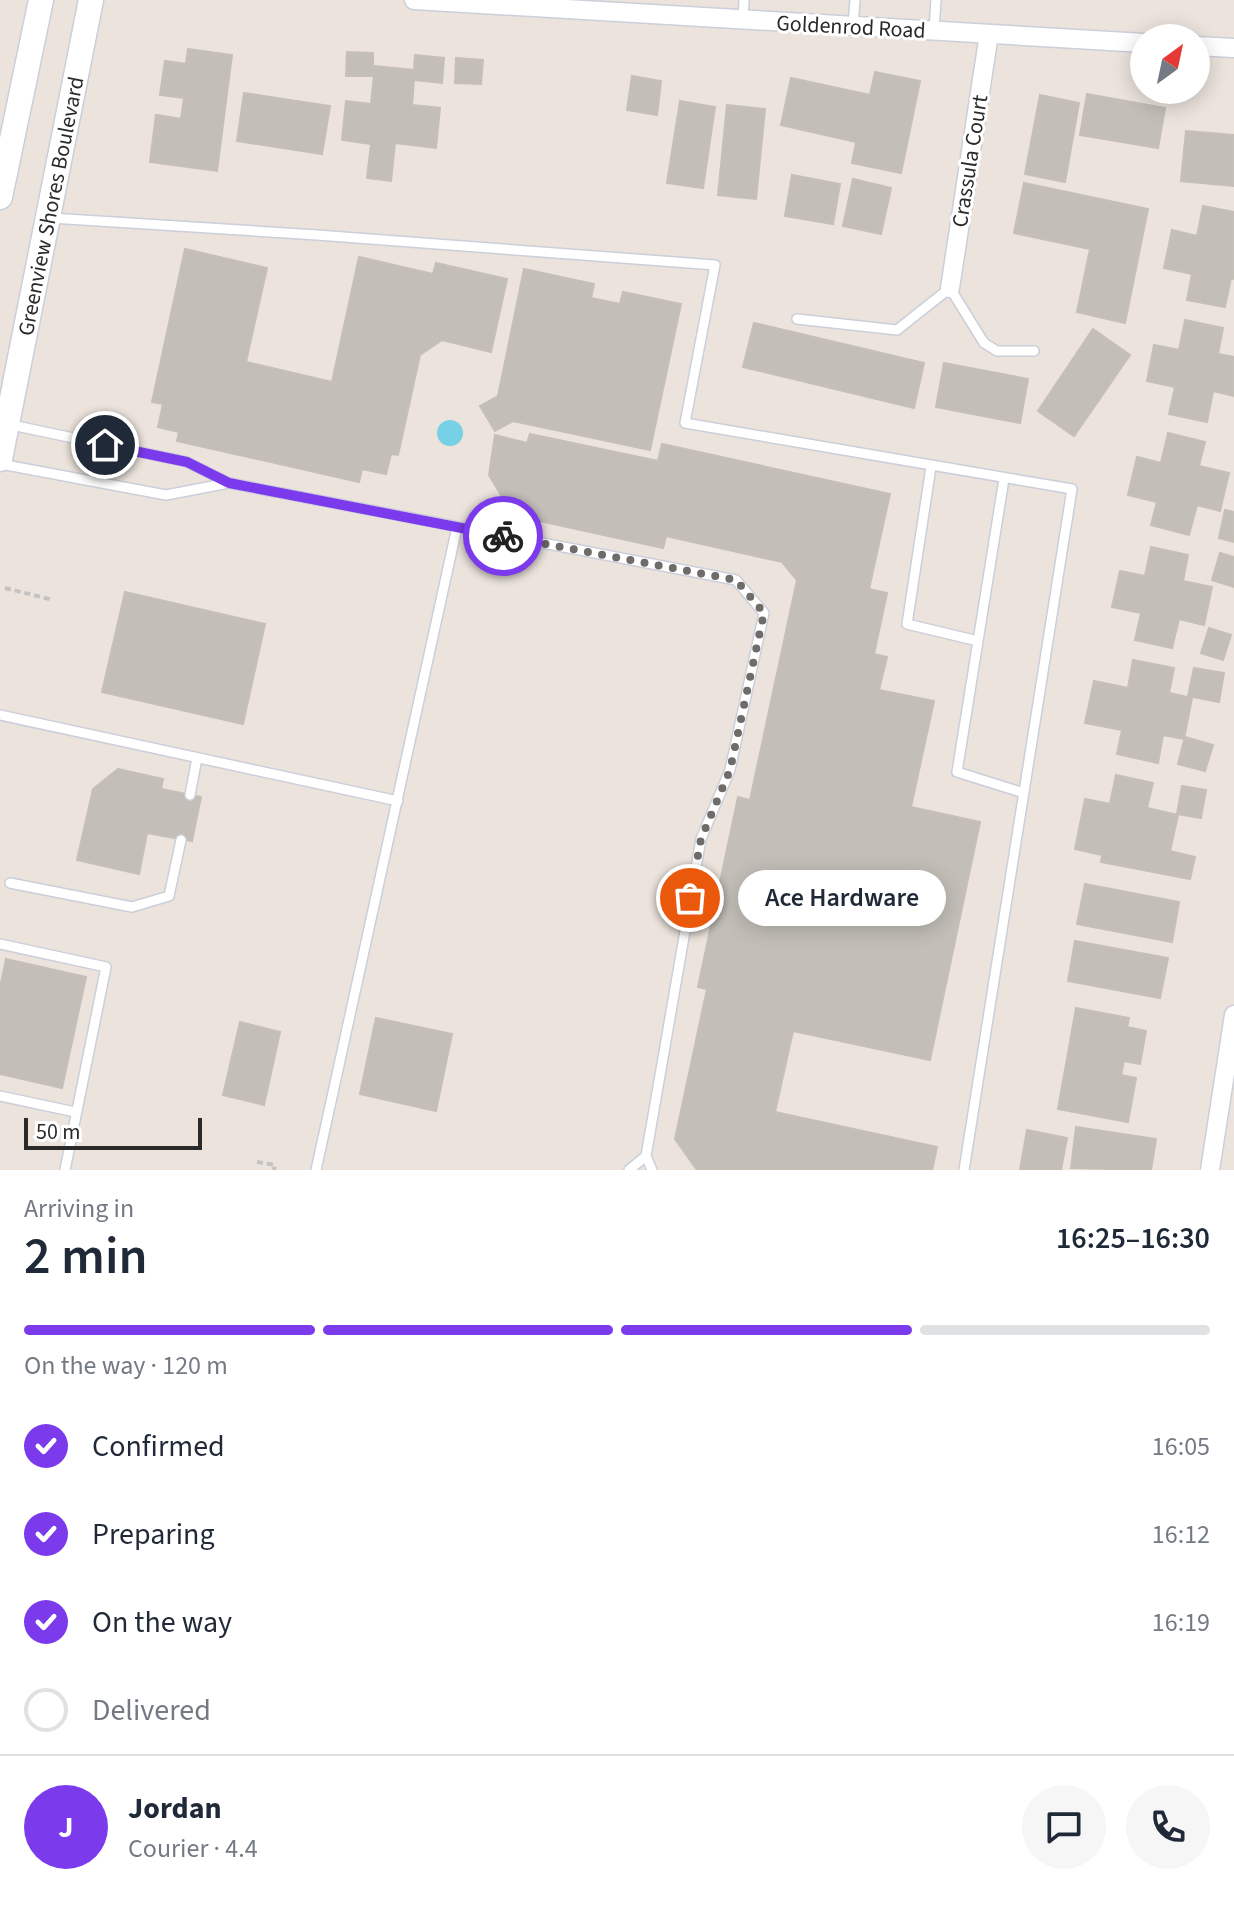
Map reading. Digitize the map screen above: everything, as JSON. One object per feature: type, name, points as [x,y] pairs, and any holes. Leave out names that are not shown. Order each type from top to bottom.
[{"type":"street","points":[[0,197],[41,0]]},
{"type":"street","name":"Greenview Shores Boulevard","points":[[0,462],[4,424],[91,0]]},
{"type":"street","name":"Goldenrod Road","points":[[414,0],[635,7],[743,20],[1130,42]]},
{"type":"street","name":"Crassula Court","points":[[950,288],[989,34]]},
{"type":"street","points":[[1210,47],[1234,48]]},
{"type":"street","points":[[1210,1170],[1234,1015]]},
{"type":"lane","points":[[743,20],[744,0]]},
{"type":"lane","points":[[853,26],[855,0]]},
{"type":"lane","points":[[934,31],[936,0]]},
{"type":"lane","points":[[48,218],[287,232],[715,265],[685,423],[1072,489],[964,1170]]},
{"type":"lane","points":[[797,319],[897,330],[950,288],[984,343],[997,351],[1034,351]]},
{"type":"lane","points":[[4,424],[187,462],[229,483],[736,580],[764,613],[730,770],[701,839],[646,1156],[652,1170]]},
{"type":"lane","points":[[0,462],[166,495],[229,483]]},
{"type":"lane","points":[[931,467],[907,624],[978,641]]},
{"type":"lane","points":[[1004,479],[957,772],[1024,793]]},
{"type":"lane","points":[[316,1170],[457,527]]},
{"type":"lane","points":[[0,715],[398,801]]},
{"type":"lane","points":[[190,795],[197,758]]},
{"type":"lane","points":[[10,883],[132,907],[169,896],[181,840]]},
{"type":"lane","points":[[0,944],[106,967],[65,1170]]},
{"type":"lane","points":[[0,1096],[75,1112]]},
{"type":"lane","points":[[629,1170],[646,1156]]},
{"type":"path","points":[[5,588],[53,600]]},
{"type":"path","points":[[257,1162],[275,1165],[274,1170]]},
{"type":"water","points":[[450,420],[459,424],[463,433],[459,442],[450,446],[441,442],[437,433],[441,424]]},
{"type":"building","points":[[188,49],[232,55],[217,171],[150,162],[156,115],[181,119],[184,98],[160,95],[165,61],[186,64]]},
{"type":"building","points":[[347,52],[373,53],[373,76],[346,76]]},
{"type":"building","points":[[415,55],[444,58],[442,83],[414,80],[412,105],[440,108],[436,148],[395,143],[391,181],[367,178],[371,144],[342,140],[346,101],[371,104],[375,66],[414,70]]},
{"type":"building","points":[[456,58],[483,60],[481,84],[455,83]]},
{"type":"building","points":[[875,72],[920,81],[901,173],[852,163],[856,142],[781,125],[791,78],[870,95]]},
{"type":"building","points":[[632,76],[661,81],[657,115],[627,110]]},
{"type":"building","points":[[244,93],[330,106],[322,154],[237,141]]},
{"type":"building","points":[[1087,94],[1165,108],[1158,148],[1080,135]]},
{"type":"building","points":[[1040,95],[1079,103],[1065,182],[1025,174]]},
{"type":"building","points":[[680,101],[715,107],[703,188],[667,183]]},
{"type":"building","points":[[727,105],[765,109],[756,199],[718,195]]},
{"type":"building","points":[[1186,131],[1234,135],[1234,186],[1181,181]]},
{"type":"building","points":[[792,175],[840,184],[833,224],[785,216]]},
{"type":"building","points":[[853,179],[891,188],[881,234],[843,226]]},
{"type":"building","points":[[1024,183],[1148,209],[1125,323],[1077,312],[1090,249],[1014,233]]},
{"type":"building","points":[[1203,206],[1234,212],[1234,279],[1231,278],[1225,307],[1187,300],[1192,274],[1164,268],[1172,230],[1197,236]]},
{"type":"building","points":[[185,249],[267,268],[246,362],[332,382],[359,257],[433,274],[436,263],[507,279],[491,352],[442,340],[420,355],[398,455],[391,454],[386,474],[362,469],[359,482],[177,441],[179,432],[158,427],[163,404],[152,402]]},
{"type":"building","points":[[524,269],[594,284],[591,298],[620,304],[623,292],[681,304],[650,450],[513,421],[495,431],[480,406],[498,396]]},
{"type":"building","points":[[1185,320],[1223,328],[1218,354],[1234,357],[1234,396],[1213,391],[1207,422],[1169,414],[1175,387],[1147,381],[1154,345],[1179,350]]},
{"type":"building","points":[[754,323],[924,363],[914,408],[743,367]]},
{"type":"building","points":[[1093,329],[1130,355],[1074,436],[1038,411]]},
{"type":"building","points":[[944,363],[1028,379],[1020,423],[936,407]]},
{"type":"building","points":[[1168,433],[1205,442],[1199,466],[1229,473],[1220,511],[1197,505],[1189,535],[1151,525],[1157,502],[1128,495],[1137,457],[1161,463]]},
{"type":"building","points":[[530,434],[658,461],[662,444],[890,494],[869,589],[887,593],[874,654],[887,657],[879,690],[934,701],[911,807],[980,822],[930,1060],[793,1031],[775,1112],[937,1147],[932,1170],[697,1170],[675,1139],[707,989],[698,987],[738,797],[750,800],[797,580],[782,562],[666,536],[663,548],[513,515],[489,475],[495,435],[527,443]]},
{"type":"building","points":[[1225,510],[1234,512],[1234,542],[1219,538]]},
{"type":"building","points":[[1151,547],[1188,555],[1183,581],[1212,587],[1204,625],[1179,619],[1172,648],[1135,640],[1141,613],[1112,607],[1120,571],[1145,576]]},
{"type":"building","points":[[1220,553],[1234,557],[1234,587],[1212,580]]},
{"type":"building","points":[[125,592],[265,624],[243,724],[102,692]]},
{"type":"building","points":[[1209,628],[1231,635],[1223,660],[1201,653]]},
{"type":"building","points":[[1133,660],[1174,668],[1169,693],[1192,698],[1184,739],[1163,735],[1158,763],[1117,754],[1122,730],[1085,723],[1094,681],[1128,688]]},
{"type":"building","points":[[1194,668],[1224,673],[1219,702],[1188,696]]},
{"type":"building","points":[[1185,737],[1213,745],[1205,771],[1178,764]]},
{"type":"building","points":[[118,769],[163,779],[161,789],[201,797],[192,841],[147,833],[139,874],[77,860],[93,789]]},
{"type":"building","points":[[1116,775],[1153,783],[1147,808],[1178,815],[1170,851],[1195,857],[1190,879],[1101,862],[1102,855],[1075,849],[1085,799],[1110,804]]},
{"type":"building","points":[[1182,786],[1206,790],[1201,818],[1177,814]]},
{"type":"building","points":[[1085,884],[1179,902],[1172,942],[1077,924]]},
{"type":"building","points":[[1075,941],[1168,958],[1160,998],[1068,981]]},
{"type":"building","points":[[6,959],[86,977],[62,1088],[0,1074],[0,988]]},
{"type":"building","points":[[1076,1008],[1129,1018],[1127,1027],[1146,1031],[1140,1064],[1124,1061],[1121,1075],[1136,1078],[1128,1122],[1058,1109]]},
{"type":"building","points":[[376,1018],[452,1034],[436,1111],[360,1094]]},
{"type":"building","points":[[240,1022],[280,1032],[264,1105],[223,1095]]},
{"type":"building","points":[[1076,1127],[1156,1139],[1151,1170],[1071,1168]]},
{"type":"building","points":[[1027,1130],[1067,1138],[1061,1170],[1020,1170]]},
{"type":"way so far","points":[[503,536],[736,580],[764,613],[730,770],[701,839],[690,898]]},
{"type":"place","name":"Ace Hardware","points":[[690,898]]},
{"type":"route","points":[[105,445],[187,462],[229,483],[503,536]]}]
